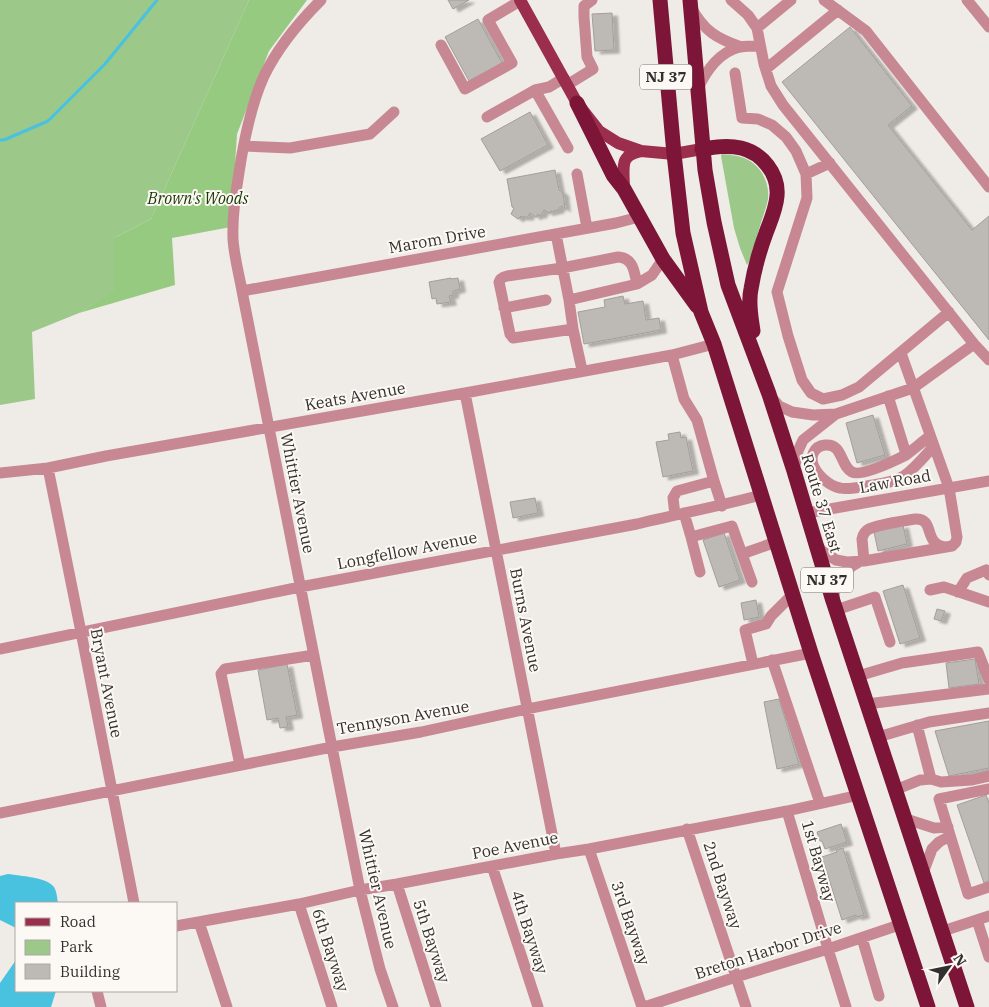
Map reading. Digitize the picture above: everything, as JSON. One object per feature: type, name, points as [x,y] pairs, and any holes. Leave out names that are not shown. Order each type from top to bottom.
[{"type":"highway","name":"NJ 37","points":[[660,0],[683,233],[701,312],[714,344],[776,542],[928,1007]]},
{"type":"highway","name":"Route 37 East","points":[[690,3],[702,149],[714,222],[728,285],[769,394],[835,605],[967,1007]]},
{"type":"highway","points":[[578,103],[613,174],[624,189],[663,259],[701,312]]},
{"type":"highway","points":[[702,149],[725,146],[741,148],[755,154],[770,169],[776,183],[777,197],[774,210],[758,256],[750,291],[750,313],[761,375]]},
{"type":"main road","points":[[520,0],[565,82],[599,131],[618,143],[641,151],[674,154],[702,149]]},
{"type":"main road","points":[[624,189],[625,159],[641,151]]},
{"type":"street","points":[[441,45],[465,89],[512,63],[488,20],[520,0]]},
{"type":"street","points":[[487,117],[535,90],[565,82],[593,69],[587,56],[584,17],[584,6],[592,0]]},
{"type":"street","points":[[731,0],[748,15],[757,28],[771,86],[784,105],[974,344],[989,360]]},
{"type":"street","points":[[757,28],[791,0]]},
{"type":"street","points":[[824,0],[866,31],[989,187]]},
{"type":"street","points":[[967,0],[989,27]]},
{"type":"street","name":"Whittier Avenue","points":[[319,1],[276,55],[264,76],[246,129],[235,194],[233,240],[268,427],[360,890],[380,969],[393,1007]]},
{"type":"street","points":[[690,3],[698,18],[711,33],[741,47]]},
{"type":"street","points":[[766,69],[838,10]]},
{"type":"street","points":[[698,89],[705,74],[726,52],[741,47],[760,46]]},
{"type":"street","points":[[735,73],[742,118],[758,120],[772,125],[786,137],[796,151],[806,174],[807,198],[777,292],[802,380],[810,393],[823,398],[842,395],[859,387],[949,312]]},
{"type":"street","points":[[535,90],[568,148]]},
{"type":"street","points":[[244,146],[290,148],[370,134],[394,112]]},
{"type":"street","points":[[806,174],[830,163]]},
{"type":"street","points":[[577,174],[587,228]]},
{"type":"street","name":"Marom Drive","points":[[242,292],[616,223],[639,217]]},
{"type":"street","points":[[556,234],[582,370]]},
{"type":"street","points":[[573,329],[513,338],[510,334],[504,308],[499,282],[501,278],[624,257],[631,263],[637,284]]},
{"type":"street","points":[[569,300],[637,284],[652,275],[663,259]]},
{"type":"street","points":[[504,308],[546,300]]},
{"type":"street","name":"Keats Avenue","points":[[0,473],[48,468],[106,456],[465,393],[672,354],[714,344]]},
{"type":"street","points":[[769,394],[778,406],[792,412],[813,415],[836,414],[913,388],[974,344]]},
{"type":"street","points":[[816,543],[836,560],[847,562],[952,546],[956,542],[957,537],[949,488],[901,353]]},
{"type":"street","points":[[672,354],[684,399],[697,420],[722,506]]},
{"type":"street","name":"Burns Avenue","points":[[465,393],[556,854]]},
{"type":"street","points":[[888,396],[906,454]]},
{"type":"street","points":[[794,472],[798,451],[803,440],[836,414]]},
{"type":"street","points":[[931,441],[918,464],[903,477],[857,487],[842,489],[831,484],[814,467],[812,457],[817,447],[832,445],[839,450],[845,465],[851,472],[858,474],[881,467],[931,441]]},
{"type":"street","name":"Bryant Avenue","points":[[48,468],[134,902]]},
{"type":"street","points":[[700,572],[690,537],[673,498],[677,491],[714,481]]},
{"type":"street","name":"Law Road","points":[[807,513],[989,481]]},
{"type":"street","name":"Longfellow Avenue","points":[[0,649],[300,587],[637,524],[722,506],[761,495]]},
{"type":"street","points":[[862,561],[862,539],[866,532],[875,527],[915,519],[926,522],[934,542],[945,547]]},
{"type":"street","points":[[690,537],[732,526],[752,582]]},
{"type":"street","points":[[742,554],[776,542]]},
{"type":"street","points":[[862,561],[849,568],[841,576],[835,586],[835,605],[875,597],[890,642]]},
{"type":"street","points":[[958,592],[967,578],[986,570],[989,575]]},
{"type":"street","points":[[930,590],[944,587],[989,602]]},
{"type":"street","points":[[754,664],[746,630],[766,624],[771,616],[793,594]]},
{"type":"street","name":"Tennyson Avenue","points":[[0,813],[332,747],[421,732],[812,652]]},
{"type":"street","points":[[858,676],[902,663],[978,652],[989,680]]},
{"type":"street","points":[[240,765],[221,674],[225,669],[314,655]]},
{"type":"street","points":[[772,660],[820,803]]},
{"type":"street","points":[[867,704],[989,689]]},
{"type":"street","points":[[878,737],[929,722],[989,713]]},
{"type":"street","points":[[917,725],[931,779]]},
{"type":"street","points":[[896,790],[920,780],[931,779],[942,782],[972,780],[989,776]]},
{"type":"street","points":[[989,789],[939,799],[968,894],[989,887]]},
{"type":"street","name":"Poe Avenue","points":[[178,926],[298,904],[360,890],[589,849],[787,811],[859,795]]},
{"type":"street","name":"1st Bayway","points":[[787,811],[846,1007]]},
{"type":"street","points":[[906,820],[949,832]]},
{"type":"street","name":"2nd Bayway","points":[[687,830],[746,1007]]},
{"type":"street","points":[[923,873],[932,849],[949,832]]},
{"type":"street","name":"3rd Bayway","points":[[589,849],[643,1007]]},
{"type":"street","name":"4th Bayway","points":[[492,866],[538,1007]]},
{"type":"street","name":"5th Bayway","points":[[397,884],[436,1007]]},
{"type":"street","name":"6th Bayway","points":[[298,904],[332,1007]]},
{"type":"street","points":[[943,931],[989,916]]},
{"type":"street","points":[[977,920],[989,957]]},
{"type":"street","points":[[199,922],[227,1007]]},
{"type":"street","name":"Breton Harbor Drive","points":[[643,1007],[902,924]]},
{"type":"street","points":[[862,938],[880,996]]},
{"type":"street","points":[[97,992],[101,1007]]},
{"type":"green space","points":[[0,0],[249,0],[151,219],[114,238],[115,290],[79,313],[32,332],[35,399],[0,405]]},
{"type":"green space","name":"Brown's Woods","points":[[249,0],[307,0],[269,51],[237,134],[231,227],[172,238],[175,285],[79,313],[114,290],[114,238],[151,219]]},
{"type":"green space","points":[[722,154],[739,156],[753,163],[762,173],[767,186],[767,203],[753,252],[747,265],[734,228]]},
{"type":"water","points":[[8,874],[46,881],[54,887],[58,902],[15,902],[15,928],[0,920],[0,876]]},
{"type":"water","points":[[15,961],[15,992],[56,992],[51,1007],[0,1007],[0,983]]},
{"type":"building","points":[[448,0],[469,0],[453,9]]},
{"type":"building","points":[[612,13],[614,50],[595,51],[592,14]]},
{"type":"building","points":[[478,19],[502,63],[469,81],[445,37]]},
{"type":"building","points":[[850,27],[912,106],[888,125],[972,230],[989,216],[989,340],[782,82]]},
{"type":"building","points":[[530,112],[548,145],[500,171],[481,139]]},
{"type":"building","points":[[555,170],[559,190],[563,193],[565,209],[561,206],[557,211],[549,213],[544,210],[540,216],[538,214],[536,217],[530,213],[527,218],[521,216],[518,219],[511,214],[514,208],[512,207],[507,179]]},
{"type":"building","points":[[458,278],[460,289],[453,291],[453,295],[449,296],[451,302],[437,304],[436,298],[432,299],[429,282]]},
{"type":"building","points":[[623,296],[625,304],[643,301],[646,320],[659,318],[661,330],[584,344],[578,312],[605,307],[604,300]]},
{"type":"building","points":[[873,415],[885,455],[857,463],[846,423]]},
{"type":"building","points":[[680,432],[681,438],[686,437],[693,471],[663,477],[656,442],[669,440],[668,434]]},
{"type":"building","points":[[535,498],[538,513],[513,518],[510,502]]},
{"type":"building","points":[[903,525],[907,544],[878,551],[874,532]]},
{"type":"building","points":[[724,533],[740,580],[719,587],[703,540]]},
{"type":"building","points":[[903,585],[920,638],[900,644],[883,591]]},
{"type":"building","points":[[756,600],[759,617],[744,620],[741,603]]},
{"type":"building","points":[[937,609],[945,611],[941,621],[934,619]]},
{"type":"building","points":[[975,659],[979,684],[949,688],[946,663]]},
{"type":"building","points":[[287,664],[297,715],[286,717],[288,727],[280,728],[278,718],[267,720],[258,670]]},
{"type":"building","points":[[779,699],[799,764],[777,769],[764,702]]},
{"type":"building","points":[[989,721],[989,768],[949,776],[935,731]]},
{"type":"building","points":[[986,795],[989,803],[989,881],[984,883],[957,805]]},
{"type":"building","points":[[841,824],[847,842],[825,849],[817,832]]},
{"type":"building","points":[[843,848],[864,915],[856,917],[856,915],[842,920],[822,857]]},
{"type":"waterway","points":[[0,140],[48,121],[105,64],[157,0]]}]
